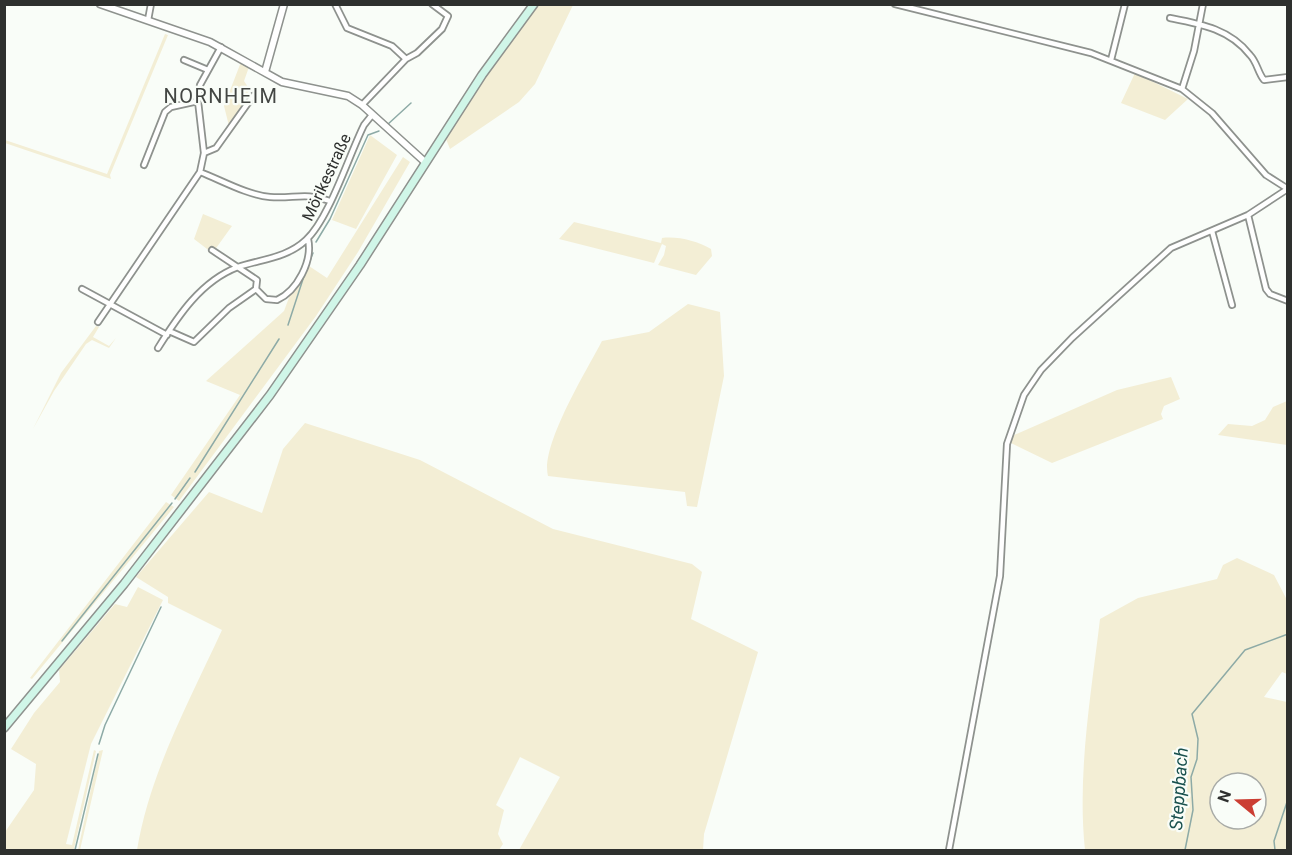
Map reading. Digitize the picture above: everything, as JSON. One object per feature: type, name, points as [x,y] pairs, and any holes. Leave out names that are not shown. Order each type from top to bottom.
[{"type":"main road","points":[[4,728],[124,584],[270,395],[360,265],[425,162],[510,36],[534,4]]},
{"type":"street","points":[[100,4],[221,47],[288,85],[346,95],[362,105],[425,162]]},
{"type":"street","points":[[147,20],[151,4]]},
{"type":"street","points":[[265,72],[284,4]]},
{"type":"street","points":[[336,4],[347,28],[392,46],[406,59]]},
{"type":"street","points":[[362,105],[406,59],[417,52],[445,24],[447,14],[432,4]]},
{"type":"street","points":[[895,4],[1112,60],[1182,89],[1212,113],[1266,175],[1287,189],[1248,215],[1171,248],[1072,338],[1041,370],[1024,395],[1007,444],[1000,576],[949,850]]},
{"type":"street","points":[[1112,60],[1125,4]]},
{"type":"street","points":[[1182,89],[1200,24],[1203,4]]},
{"type":"street","points":[[1170,18],[1215,28],[1241,44],[1254,59],[1264,80],[1287,77]]},
{"type":"street","points":[[98,322],[200,172],[204,153],[198,101],[200,85],[221,47]]},
{"type":"street","points":[[184,60],[208,70]]},
{"type":"street","points":[[204,153],[216,148],[253,96]]},
{"type":"street","points":[[144,165],[165,112],[171,107],[198,101]]},
{"type":"street","name":"Mörikestraße","points":[[158,348],[187,305],[208,285],[239,267],[286,253],[308,239],[320,223],[364,125],[372,115]]},
{"type":"street","points":[[200,172],[262,196],[308,194],[330,201]]},
{"type":"street","points":[[1248,215],[1266,289],[1270,294],[1287,301]]},
{"type":"street","points":[[1212,231],[1232,305]]},
{"type":"street","points":[[212,250],[257,280],[256,289],[262,297],[270,300],[288,294],[309,258],[308,239]]},
{"type":"street","points":[[82,289],[168,333],[194,342],[225,312],[256,289]]},
{"type":"shaded area","points":[[537,5],[573,5],[535,84],[519,102],[450,149],[446,139],[498,57]]},
{"type":"shaded area","points":[[165,34],[168,35],[110,175],[111,179],[5,143],[5,140],[107,174]]},
{"type":"shaded area","points":[[241,62],[249,67],[244,81],[250,90],[241,101],[245,103],[229,126],[224,106]]},
{"type":"shaded area","points":[[1135,73],[1188,99],[1165,120],[1121,103]]},
{"type":"shaded area","points":[[370,135],[397,155],[356,229],[332,220]]},
{"type":"shaded area","points":[[403,157],[410,162],[358,252],[316,316],[179,501],[171,495],[240,395],[206,381],[284,311],[290,295],[309,266],[327,278]]},
{"type":"shaded area","points":[[203,214],[232,226],[211,252],[194,239]]},
{"type":"shaded area","points":[[574,222],[661,243],[662,238],[687,240],[711,249],[712,256],[696,275],[658,265],[666,246],[662,244],[654,263],[559,239]]},
{"type":"shaded area","points":[[688,304],[720,312],[724,376],[697,507],[687,506],[685,492],[548,476],[547,463],[551,446],[566,408],[602,341],[649,332]]},
{"type":"shaded area","points":[[96,326],[99,327],[93,337],[109,346],[116,338],[109,348],[92,340],[86,344],[54,391],[33,429],[61,373]]},
{"type":"shaded area","points":[[1171,377],[1180,399],[1164,406],[1161,414],[1163,419],[1052,463],[1011,443],[1012,436],[1117,390]]},
{"type":"shaded area","points":[[1287,401],[1287,445],[1218,435],[1228,424],[1252,426],[1265,420],[1273,407]]},
{"type":"shaded area","points":[[305,423],[420,460],[553,529],[692,564],[702,572],[691,619],[758,652],[704,834],[703,850],[519,850],[560,777],[520,757],[496,805],[504,810],[498,834],[503,844],[499,850],[137,850],[143,821],[161,765],[222,630],[168,603],[168,597],[136,577],[209,492],[262,513],[283,449]]},
{"type":"shaded area","points":[[166,502],[174,507],[32,679],[30,678]]},
{"type":"shaded area","points":[[1237,558],[1274,575],[1287,600],[1287,674],[1282,672],[1264,697],[1287,702],[1287,850],[1085,850],[1084,764],[1100,619],[1138,598],[1217,579],[1223,565]]},
{"type":"shaded area","points":[[138,587],[163,600],[91,744],[66,844],[72,845],[94,750],[96,751],[74,849],[5,850],[5,832],[34,790],[36,764],[11,749],[34,713],[60,682],[59,670],[115,604],[127,607]]},
{"type":"shaded area","points":[[103,750],[80,850],[78,850],[99,751]]},
{"type":"waterway","points":[[387,125],[411,103]]},
{"type":"waterway","points":[[316,242],[330,219],[368,135],[379,131]]},
{"type":"waterway","points":[[309,263],[313,253]]},
{"type":"waterway","points":[[288,325],[304,276]]},
{"type":"waterway","points":[[195,472],[279,339]]},
{"type":"waterway","points":[[175,499],[190,478]]},
{"type":"waterway","points":[[62,641],[172,503]]},
{"type":"waterway","points":[[99,744],[105,725],[161,607]]},
{"type":"waterway","name":"Steppbach","points":[[1185,850],[1193,810],[1191,777],[1197,759],[1198,739],[1192,714],[1245,650],[1288,634]]},
{"type":"waterway","points":[[75,850],[98,754]]},
{"type":"waterway","points":[[1275,850],[1274,841],[1288,799]]},
{"type":"district","name":"NORNHEIM","points":[[221,96]]}]
